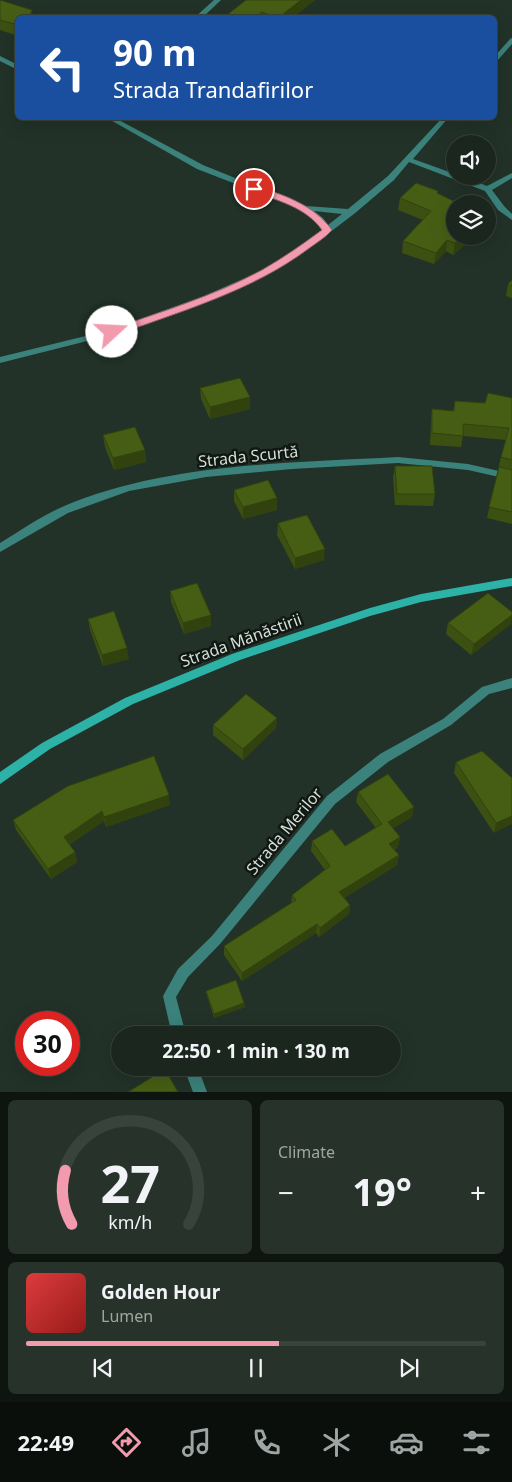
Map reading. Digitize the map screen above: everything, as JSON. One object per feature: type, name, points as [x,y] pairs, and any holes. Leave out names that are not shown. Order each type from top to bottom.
[{"type":"street","points":[[200,15],[218,0]]},
{"type":"street","points":[[497,58],[512,40]]},
{"type":"street","points":[[0,58],[15,66]]},
{"type":"street","points":[[115,120],[200,167],[305,208],[351,212]]},
{"type":"street","points":[[0,360],[112,332],[207,298],[264,273],[327,230],[391,178],[406,159],[443,120]]},
{"type":"street","points":[[406,159],[488,189],[501,208],[512,218]]},
{"type":"street","points":[[488,189],[512,175]]},
{"type":"street","points":[[305,208],[320,220],[327,230]]},
{"type":"street","name":"Strada Scurtă","points":[[0,548],[65,510],[128,488],[206,474],[292,466],[398,460],[468,467],[512,477]]},
{"type":"street","name":"Strada Mănăstirii","points":[[0,779],[46,746],[129,701],[236,657],[378,609],[421,598],[512,582]]},
{"type":"street","name":"Strada Merilor","points":[[177,1026],[169,996],[183,973],[216,940],[331,800],[384,758],[447,722],[486,690],[512,683]]},
{"type":"street","points":[[194,1076],[200,1092]]},
{"type":"building","points":[[0,0],[32,10],[30,15],[15,15],[15,24],[0,20]]},
{"type":"building","points":[[246,0],[301,0],[282,15],[270,15],[262,12],[258,15],[227,15]]},
{"type":"building","points":[[416,183],[438,191],[437,193],[446,197],[446,241],[436,253],[403,241],[431,211],[400,198]]},
{"type":"building","points":[[240,378],[250,397],[210,407],[200,388]]},
{"type":"building","points":[[488,393],[512,398],[512,460],[501,457],[509,428],[463,424],[463,436],[432,433],[432,409],[454,411],[455,401],[485,403]]},
{"type":"building","points":[[135,427],[145,450],[113,458],[103,435]]},
{"type":"building","points":[[395,466],[432,466],[435,494],[397,494]]},
{"type":"building","points":[[499,467],[512,470],[512,512],[489,507]]},
{"type":"building","points":[[268,480],[277,498],[243,507],[234,490]]},
{"type":"building","points":[[307,515],[325,549],[295,558],[278,523]]},
{"type":"building","points":[[197,583],[211,615],[183,623],[170,591]]},
{"type":"building","points":[[488,593],[512,612],[512,615],[474,644],[448,623]]},
{"type":"building","points":[[114,611],[127,648],[102,655],[88,619]]},
{"type":"building","points":[[246,694],[277,718],[243,749],[213,725]]},
{"type":"building","points":[[482,751],[512,778],[512,816],[496,823],[456,762]]},
{"type":"building","points":[[154,756],[169,795],[104,817],[102,811],[64,837],[75,852],[48,869],[13,820],[68,786]]},
{"type":"building","points":[[388,774],[414,807],[388,822],[400,837],[389,844],[399,855],[339,892],[350,905],[320,928],[317,924],[242,973],[224,946],[296,900],[292,895],[330,866],[312,841],[332,829],[345,846],[382,824],[358,792]]},
{"type":"building","points":[[236,980],[244,1003],[214,1014],[206,991]]},
{"type":"building","points":[[154,1076],[169,1076],[178,1092],[128,1092]]},
{"type":"route","points":[[112,332],[207,298],[264,273],[327,230],[320,220],[305,208],[254,189]]}]
